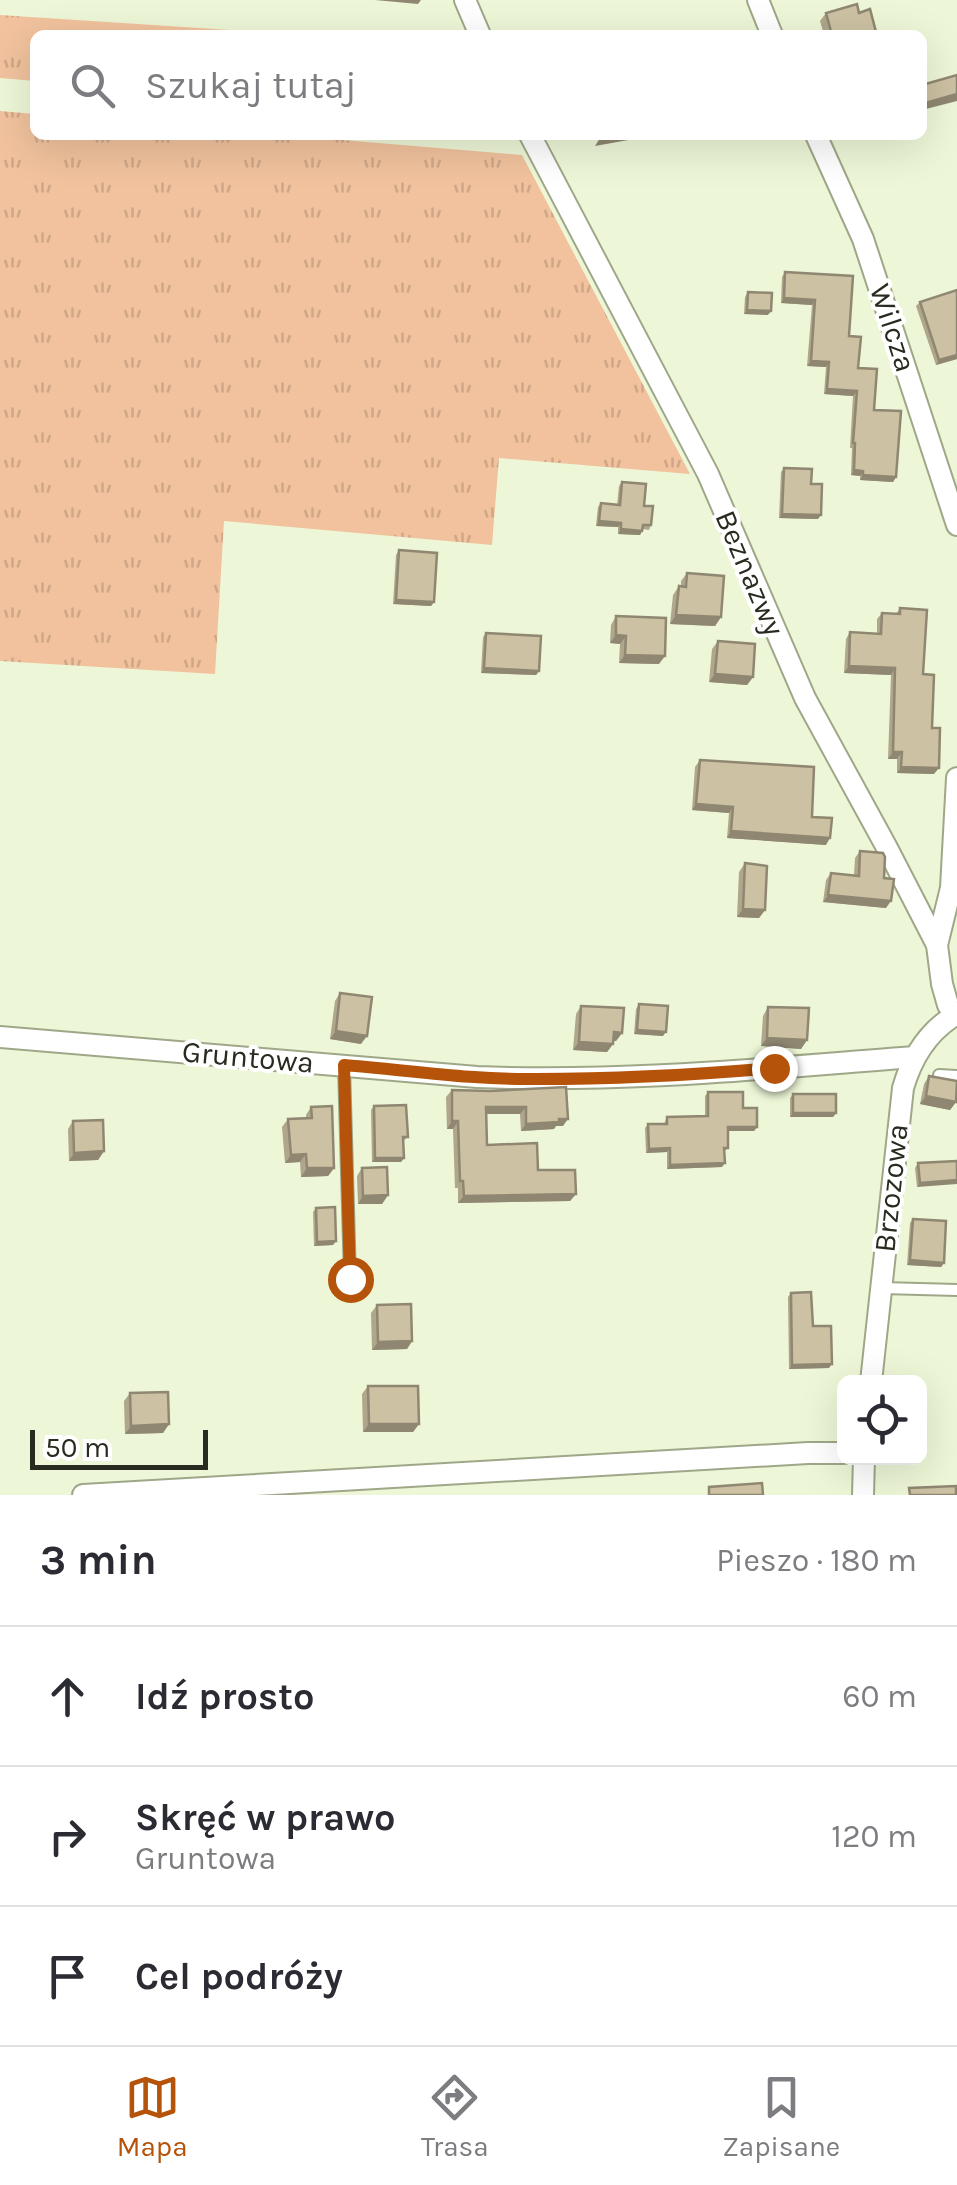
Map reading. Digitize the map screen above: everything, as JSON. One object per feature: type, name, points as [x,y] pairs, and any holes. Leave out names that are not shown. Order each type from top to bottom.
[{"type":"street","points":[[465,0],[478,30]]},
{"type":"street","points":[[758,0],[770,30]]},
{"type":"street","name":"Beznazwy","points":[[533,140],[708,474],[805,698],[937,945],[948,1005],[957,1014]]},
{"type":"street","name":"Wilcza","points":[[818,140],[863,239],[957,526]]},
{"type":"street","points":[[937,945],[952,888],[957,778]]},
{"type":"street","name":"Brzozowa","points":[[872,1375],[906,1077],[936,1028],[957,1014]]},
{"type":"street","name":"Gruntowa","points":[[0,1037],[534,1080],[688,1075],[915,1057]]},
{"type":"street","points":[[83,1495],[223,1491],[837,1453]]},
{"type":"street","points":[[862,1495],[864,1465]]},
{"type":"lane","points":[[344,1065],[350,1279]]},
{"type":"lane","points":[[939,1075],[957,1076]]},
{"type":"lane","points":[[881,1288],[957,1290]]},
{"type":"green space","points":[[0,15],[228,30],[30,30],[30,81],[0,78]]},
{"type":"green space","points":[[0,111],[30,114],[30,140],[343,140],[522,155],[690,474],[499,458],[492,545],[224,521],[215,674],[0,661]]},
{"type":"building","points":[[857,4],[859,13],[870,9],[875,30],[831,30],[826,13]]},
{"type":"building","points":[[957,75],[957,94],[927,103],[927,84]]},
{"type":"building","points":[[785,272],[853,276],[849,336],[861,337],[858,368],[877,369],[874,410],[901,411],[896,477],[863,475],[863,471],[854,470],[857,391],[827,389],[829,362],[811,361],[815,300],[784,298]]},
{"type":"building","points":[[957,290],[957,355],[939,360],[920,302]]},
{"type":"building","points":[[748,292],[772,293],[771,311],[747,310]]},
{"type":"building","points":[[784,468],[812,469],[811,484],[822,484],[821,515],[782,514]]},
{"type":"building","points":[[622,482],[646,484],[644,506],[653,506],[651,525],[643,525],[642,531],[621,529],[621,523],[599,521],[601,503],[620,505]]},
{"type":"building","points":[[399,550],[437,553],[434,602],[396,600]]},
{"type":"building","points":[[687,573],[724,576],[721,617],[676,615],[679,586],[686,587]]},
{"type":"building","points":[[900,608],[927,610],[923,674],[934,675],[932,728],[940,728],[939,768],[901,767],[902,752],[893,752],[895,668],[849,666],[850,632],[881,634],[882,613],[900,614]]},
{"type":"building","points":[[616,616],[666,618],[665,656],[625,655],[626,636],[616,635]]},
{"type":"building","points":[[486,633],[541,636],[539,671],[484,668]]},
{"type":"building","points":[[718,641],[755,644],[753,677],[715,674]]},
{"type":"building","points":[[700,760],[814,767],[812,817],[832,818],[830,838],[731,831],[733,807],[696,804]]},
{"type":"building","points":[[860,851],[883,853],[884,878],[894,879],[891,901],[828,895],[831,873],[859,876]]},
{"type":"building","points":[[745,863],[767,866],[765,910],[743,909]]},
{"type":"building","points":[[340,993],[372,997],[367,1036],[336,1031]]},
{"type":"building","points":[[639,1004],[668,1006],[666,1032],[637,1030]]},
{"type":"building","points":[[581,1006],[624,1008],[622,1033],[614,1032],[613,1044],[579,1042]]},
{"type":"building","points":[[768,1007],[809,1008],[807,1040],[767,1038]]},
{"type":"building","points":[[929,1076],[957,1081],[956,1102],[926,1096]]},
{"type":"building","points":[[566,1087],[568,1119],[559,1122],[526,1124],[526,1107],[486,1107],[487,1145],[537,1143],[538,1170],[575,1170],[576,1194],[464,1196],[458,1121],[452,1121],[452,1090]]},
{"type":"building","points":[[708,1092],[743,1092],[743,1108],[757,1108],[757,1127],[728,1127],[725,1163],[670,1165],[670,1148],[649,1149],[648,1124],[667,1124],[667,1117],[708,1116]]},
{"type":"building","points":[[793,1094],[836,1094],[836,1113],[793,1113]]},
{"type":"building","points":[[406,1105],[408,1137],[403,1137],[404,1158],[375,1158],[374,1106]]},
{"type":"building","points":[[332,1106],[334,1168],[307,1168],[306,1154],[291,1155],[288,1119],[312,1118],[311,1107]]},
{"type":"building","points":[[103,1120],[104,1151],[74,1153],[73,1121]]},
{"type":"building","points":[[957,1161],[957,1180],[920,1183],[918,1163]]},
{"type":"building","points":[[387,1167],[388,1195],[363,1196],[362,1168]]},
{"type":"building","points":[[335,1207],[336,1241],[317,1242],[316,1208]]},
{"type":"building","points":[[913,1219],[946,1221],[944,1263],[910,1260]]},
{"type":"building","points":[[811,1292],[813,1326],[831,1326],[832,1364],[792,1365],[791,1293]]},
{"type":"building","points":[[411,1304],[412,1341],[378,1342],[377,1305]]},
{"type":"building","points":[[368,1386],[418,1386],[419,1424],[369,1424]]},
{"type":"building","points":[[168,1392],[169,1424],[131,1426],[130,1393]]},
{"type":"building","points":[[762,1483],[763,1495],[709,1495],[709,1487]]},
{"type":"building","points":[[956,1486],[956,1495],[910,1495],[909,1488]]},
{"type":"route","points":[[350,1279],[344,1065],[534,1080],[774,1068]]}]
